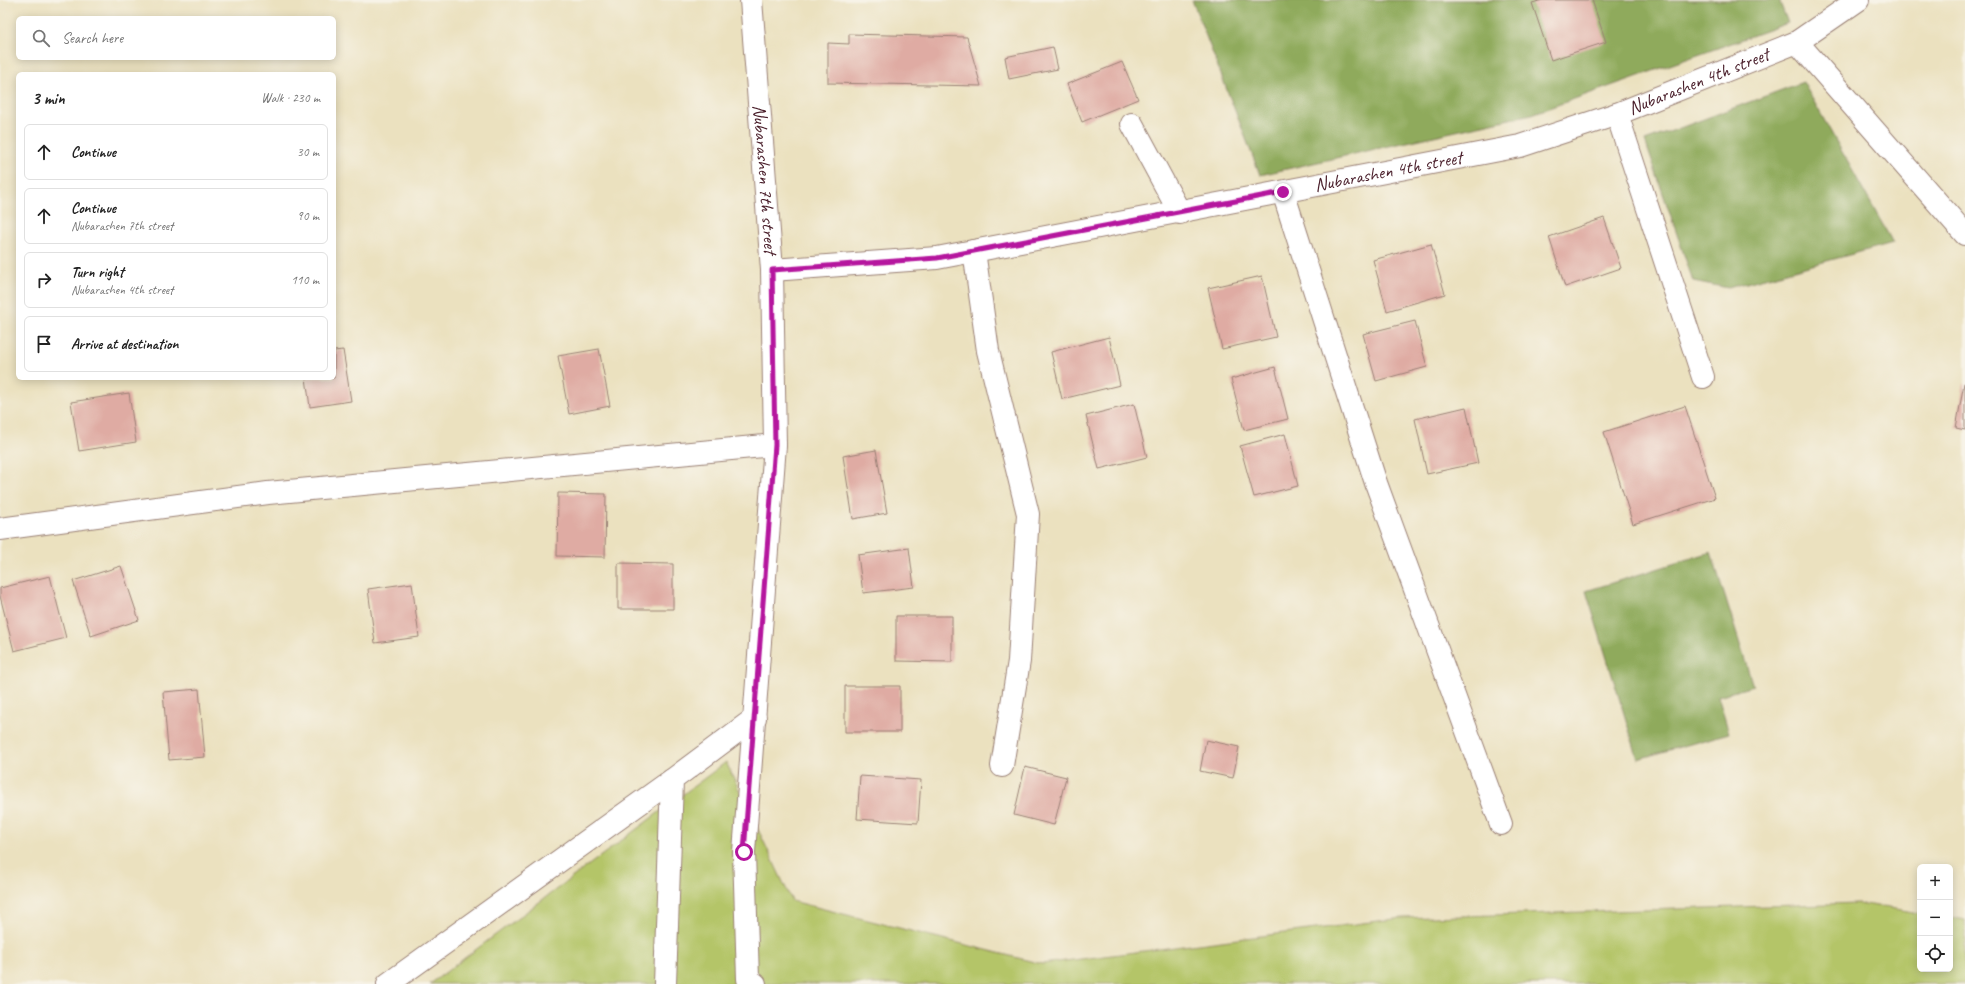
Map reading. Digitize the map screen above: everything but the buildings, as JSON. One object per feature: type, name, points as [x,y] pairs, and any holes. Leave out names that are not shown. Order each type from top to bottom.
[{"type":"street","name":"Nubarashen 7th street","points":[[751,0],[772,270],[775,445],[744,852],[748,979],[755,984]]},
{"type":"street","name":"Nubarashen 4th street","points":[[772,270],[937,258],[1520,146],[1617,114],[1797,42],[1858,0]]},
{"type":"street","points":[[1797,42],[1965,234]]},
{"type":"street","points":[[1617,114],[1703,377]]},
{"type":"street","points":[[1132,124],[1180,212]]},
{"type":"street","points":[[1283,192],[1376,483],[1501,824]]},
{"type":"street","points":[[974,251],[988,351],[1028,514],[1019,661],[1002,766]]},
{"type":"street","points":[[0,529],[268,493],[775,445]]},
{"type":"street","points":[[388,984],[672,780],[755,718]]},
{"type":"street","points":[[664,984],[672,780]]},
{"type":"green space","points":[[1192,0],[1779,0],[1788,23],[1532,114],[1260,175]]},
{"type":"green space","points":[[1803,82],[1893,243],[1728,288],[1693,281],[1645,141]]},
{"type":"green space","points":[[1711,552],[1753,686],[1718,696],[1729,733],[1638,759],[1586,591]]},
{"type":"green space","points":[[726,762],[792,901],[1042,964],[1402,918],[1858,903],[1917,913],[1917,972],[1953,972],[1953,918],[1965,920],[1965,984],[430,984]]},
{"type":"route","points":[[744,852],[775,445],[772,270],[937,258],[1283,192]]}]
